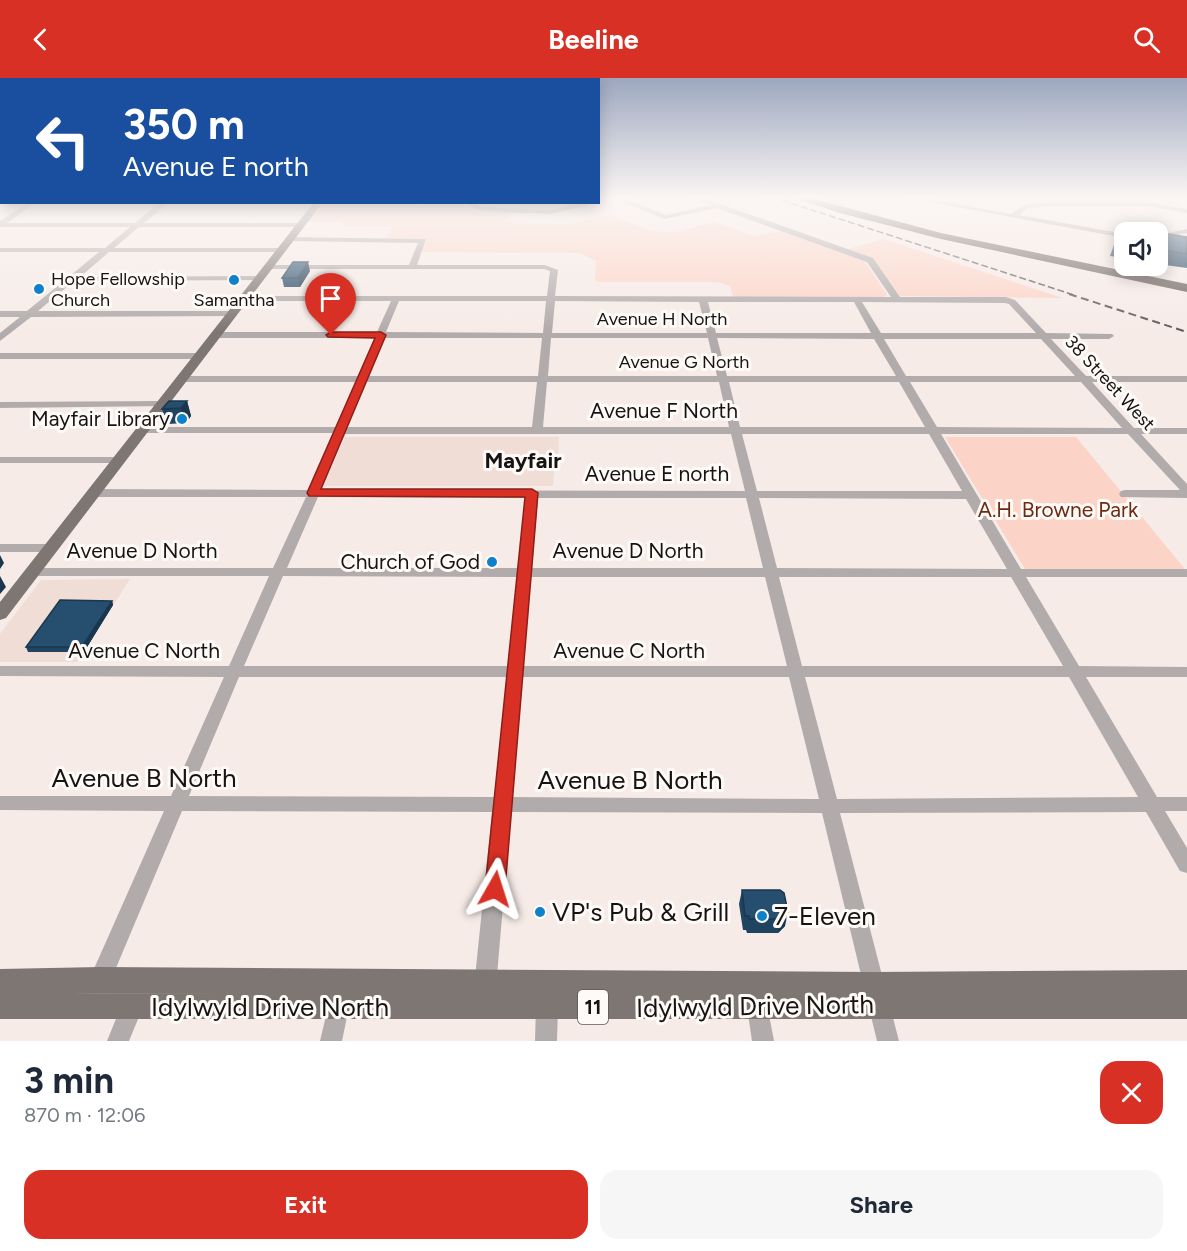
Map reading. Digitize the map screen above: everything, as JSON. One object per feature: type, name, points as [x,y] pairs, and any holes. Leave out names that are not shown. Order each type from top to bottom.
[{"type":"highway","points":[[966,242],[1187,288]]},
{"type":"highway","points":[[984,242],[1187,284]]},
{"type":"main road","points":[[0,614],[288,242]]},
{"type":"main road","name":"Idylwyld Drive North","points":[[0,982],[100,980],[484,994],[876,995],[1187,1006]]},
{"type":"main road","name":"Idylwyld Drive North","points":[[0,1006],[338,1007],[484,994],[547,1008],[758,1006],[876,995],[1187,983]]},
{"type":"street","points":[[0,338],[117,242]]},
{"type":"street","points":[[412,267],[421,242]]},
{"type":"street","points":[[819,242],[870,260],[897,299]]},
{"type":"street","points":[[0,250],[282,250]]},
{"type":"street","points":[[269,267],[545,267],[554,270],[537,431]]},
{"type":"street","points":[[72,279],[260,278]]},
{"type":"street","points":[[0,347],[77,282],[72,279]]},
{"type":"street","points":[[244,298],[897,299]]},
{"type":"street","points":[[100,980],[396,299]]},
{"type":"street","points":[[703,299],[888,1041]]},
{"type":"street","points":[[856,299],[1187,865]]},
{"type":"street","name":"38 Street West","points":[[897,299],[1006,300],[1016,306],[1187,493]]},
{"type":"street","points":[[0,314],[232,314]]},
{"type":"street","name":"Avenue H North","points":[[216,335],[1108,336]]},
{"type":"street","points":[[0,356],[199,356]]},
{"type":"street","name":"Avenue G North","points":[[182,379],[1187,379]]},
{"type":"street","points":[[0,405],[162,404]]},
{"type":"street","name":"Avenue F North","points":[[141,430],[1187,431]]},
{"type":"street","points":[[0,460],[115,464]]},
{"type":"street","points":[[0,468],[115,464]]},
{"type":"street","name":"Avenue E north","points":[[93,493],[970,495]]},
{"type":"street","points":[[484,994],[532,493]]},
{"type":"street","points":[[1125,494],[1187,493]]},
{"type":"street","name":"Avenue D North","points":[[0,548],[51,548]]},
{"type":"street","name":"Avenue D North","points":[[33,572],[1187,573]]},
{"type":"street","name":"Avenue C North","points":[[0,671],[1187,672]]},
{"type":"street","name":"Avenue B North","points":[[0,803],[829,806],[1187,804]]},
{"type":"street","points":[[758,1006],[763,1041]]},
{"type":"street","points":[[118,1041],[132,1007]]},
{"type":"street","points":[[331,1041],[338,1007]]},
{"type":"street","points":[[546,1041],[547,1008]]},
{"type":"shaded area","points":[[345,437],[559,437],[558,461],[555,463],[553,486],[323,486]]},
{"type":"shaded area","points":[[130,579],[77,662],[0,662],[0,634],[41,580]]},
{"type":"green space","points":[[426,242],[813,242],[864,260],[887,295],[882,297],[733,297],[730,286],[718,282],[598,282],[595,280],[596,261],[579,253],[421,251]]},
{"type":"green space","points":[[873,242],[892,242],[1063,298],[900,296],[875,261],[845,250]]},
{"type":"green space","name":"A.H. Browne Park","points":[[945,437],[1076,437],[1185,569],[1025,569]]},
{"type":"building","points":[[1168,242],[1187,242],[1187,254],[1168,251]]},
{"type":"building","points":[[293,262],[308,262],[298,278],[282,278]]},
{"type":"building","points":[[169,401],[187,401],[181,408],[162,409]]},
{"type":"building","points":[[60,600],[112,601],[82,647],[26,647]]},
{"type":"building","points":[[742,890],[780,890],[784,893],[788,912],[781,919],[749,919],[749,916],[745,916]]},
{"type":"railway","points":[[910,242],[1074,295]]},
{"type":"railway","points":[[1069,294],[1187,332]]},
{"type":"place","name":"Samantha","points":[[234,280]]},
{"type":"place","name":"Hope Fellowship Church","points":[[39,289]]},
{"type":"place","name":"Mayfair Library","points":[[182,419]]},
{"type":"place","name":"Church of God","points":[[492,562]]},
{"type":"place","name":"VP's Pub & Grill","points":[[540,912]]},
{"type":"place","name":"7-Eleven","points":[[762,916]]},
{"type":"district","name":"Mayfair","points":[[523,460]]},
{"type":"route","points":[[331,335],[381,335],[313,493],[532,493],[495,889]]}]
